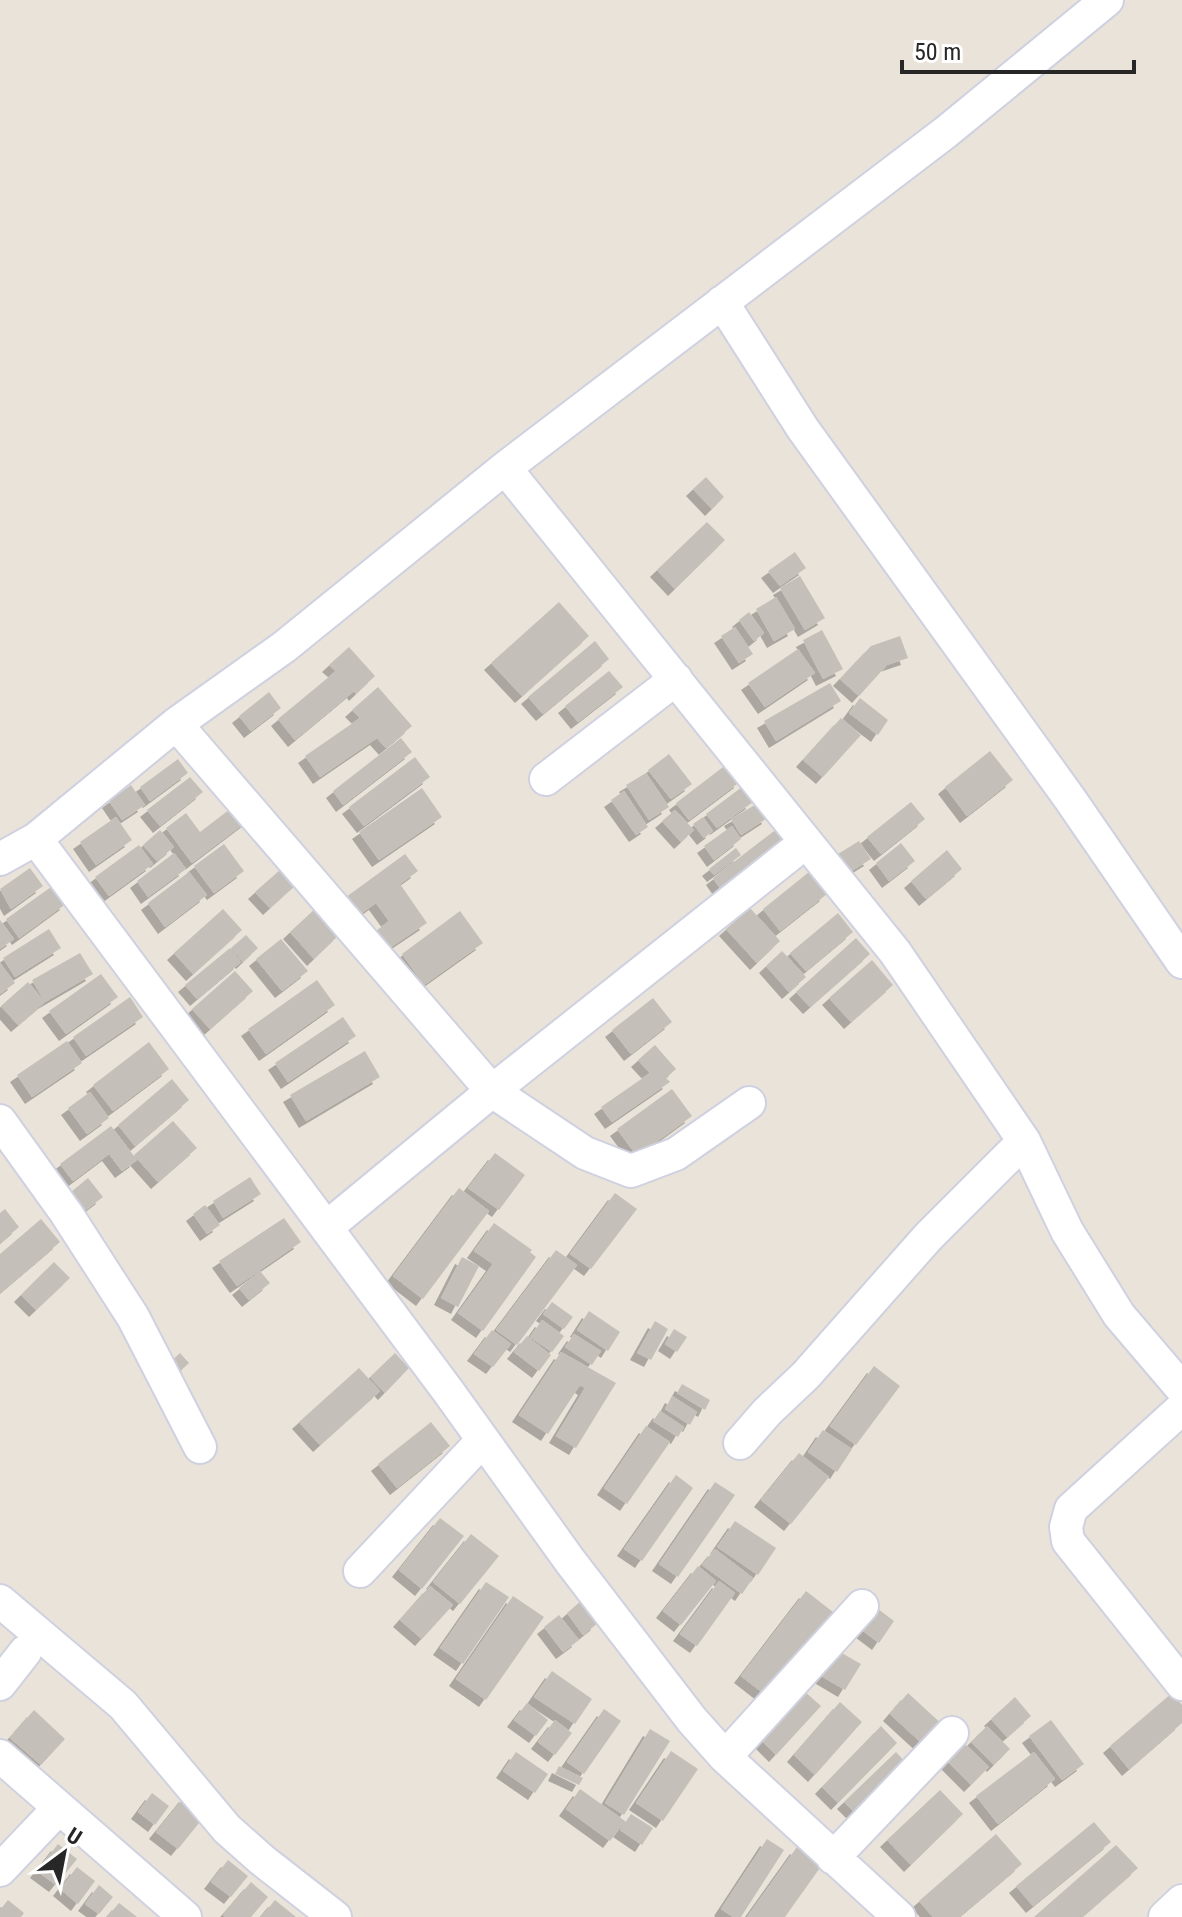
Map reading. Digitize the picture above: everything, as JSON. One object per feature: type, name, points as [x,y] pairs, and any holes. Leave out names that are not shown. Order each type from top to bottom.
[{"type":"street","points":[[0,859],[36,839],[176,724],[284,647],[505,468],[946,132],[1107,0]]},
{"type":"street","points":[[722,302],[803,429],[1070,799],[1182,962]]},
{"type":"street","points":[[505,468],[895,952],[1024,1141],[1067,1231],[1119,1315],[1182,1389]]},
{"type":"street","points":[[546,779],[676,679]]},
{"type":"street","points":[[176,724],[492,1091],[585,1153],[631,1171],[676,1154],[749,1103]]},
{"type":"street","points":[[36,839],[663,1683],[725,1757],[899,1917]]},
{"type":"street","points":[[327,1227],[492,1091],[806,842]]},
{"type":"street","points":[[0,1121],[66,1213],[133,1317],[200,1447]]},
{"type":"street","points":[[740,1443],[806,1375],[928,1237],[1024,1141]]},
{"type":"street","points":[[1182,1408],[1071,1509],[1066,1527],[1068,1541],[1182,1684]]},
{"type":"street","points":[[360,1571],[482,1441]]},
{"type":"street","points":[[0,1601],[123,1705],[227,1829],[335,1917]]},
{"type":"street","points":[[725,1757],[862,1606]]},
{"type":"street","points":[[0,1684],[25,1652]]},
{"type":"street","points":[[833,1858],[952,1733]]},
{"type":"street","points":[[0,1756],[185,1917]]},
{"type":"street","points":[[0,1870],[58,1809]]},
{"type":"street","points":[[1165,1917],[1182,1901]]},
{"type":"building","points":[[706,477],[724,497],[712,509],[693,489]]},
{"type":"building","points":[[707,522],[725,540],[675,589],[657,570]]},
{"type":"building","points":[[795,552],[806,568],[780,586],[768,571]]},
{"type":"building","points":[[800,576],[825,618],[805,630],[780,588]]},
{"type":"building","points":[[776,597],[795,629],[774,641],[756,609]]},
{"type":"building","points":[[559,602],[589,636],[522,696],[491,663]]},
{"type":"building","points":[[749,612],[764,633],[754,641],[739,620]]},
{"type":"building","points":[[735,627],[753,654],[739,663],[721,636]]},
{"type":"building","points":[[822,630],[843,669],[823,679],[803,640]]},
{"type":"building","points":[[900,636],[908,658],[887,665],[859,696],[840,679],[871,646]]},
{"type":"building","points":[[595,641],[609,659],[543,714],[528,697]]},
{"type":"building","points":[[349,647],[375,676],[295,740],[278,719],[336,671],[329,665]]},
{"type":"building","points":[[798,649],[815,673],[765,707],[748,683]]},
{"type":"building","points":[[609,671],[623,687],[578,722],[565,706]]},
{"type":"building","points":[[830,683],[841,701],[776,741],[764,721]]},
{"type":"building","points":[[378,687],[412,726],[386,748],[377,738],[320,777],[305,756],[360,718],[352,710]]},
{"type":"building","points":[[269,692],[281,708],[251,731],[239,716]]},
{"type":"building","points":[[860,698],[888,720],[878,735],[849,713]]},
{"type":"building","points":[[841,718],[861,735],[823,777],[803,760]]},
{"type":"building","points":[[401,738],[412,752],[343,805],[333,791]]},
{"type":"building","points":[[990,751],[1013,780],[967,816],[945,787]]},
{"type":"building","points":[[669,754],[692,784],[671,799],[648,770]]},
{"type":"building","points":[[415,757],[430,777],[364,826],[349,807]]},
{"type":"building","points":[[178,759],[188,773],[150,801],[140,787]]},
{"type":"building","points":[[727,764],[741,781],[689,820],[676,803]]},
{"type":"building","points":[[646,773],[669,807],[649,820],[626,785]]},
{"type":"building","points":[[190,777],[203,792],[160,826],[147,810]]},
{"type":"building","points":[[131,785],[145,805],[122,820],[109,801]]},
{"type":"building","points":[[742,787],[753,802],[717,828],[706,814]]},
{"type":"building","points":[[422,788],[442,817],[379,860],[359,832]]},
{"type":"building","points":[[624,791],[648,827],[636,835],[611,800]]},
{"type":"building","points":[[760,802],[769,817],[741,835],[731,819]]},
{"type":"building","points":[[911,802],[925,819],[881,854],[867,837]]},
{"type":"building","points":[[238,803],[250,819],[192,863],[166,828],[186,813],[200,832]]},
{"type":"building","points":[[675,810],[694,830],[681,842],[662,821]]},
{"type":"building","points":[[116,817],[132,840],[96,865],[80,842]]},
{"type":"building","points":[[703,817],[713,831],[704,838],[693,824]]},
{"type":"building","points":[[732,826],[741,839],[714,860],[704,846]]},
{"type":"building","points":[[778,828],[793,847],[727,898],[713,878]]},
{"type":"building","points":[[160,830],[174,847],[157,861],[143,845]]},
{"type":"building","points":[[859,841],[871,859],[850,872],[838,854]]},
{"type":"building","points":[[901,843],[915,861],[889,881],[876,863]]},
{"type":"building","points":[[224,844],[244,871],[214,893],[194,866]]},
{"type":"building","points":[[139,845],[153,864],[109,896],[95,877]]},
{"type":"building","points":[[736,848],[741,855],[714,875],[709,869]]},
{"type":"building","points":[[947,850],[962,869],[926,899],[911,881]]},
{"type":"building","points":[[174,853],[186,869],[148,897],[137,881]]},
{"type":"building","points":[[405,854],[418,871],[400,884],[427,923],[385,951],[372,934],[389,921],[376,903],[355,918],[342,900]]},
{"type":"building","points":[[289,862],[304,877],[270,908],[255,892]]},
{"type":"building","points":[[30,868],[43,886],[11,909],[0,889]]},
{"type":"building","points":[[189,872],[207,895],[165,927],[148,903]]},
{"type":"building","points":[[809,872],[827,894],[780,931],[763,909]]},
{"type":"building","points":[[54,885],[67,903],[19,938],[6,919]]},
{"type":"building","points":[[316,908],[340,934],[314,959],[290,932]]},
{"type":"building","points":[[750,908],[780,941],[757,963],[726,929]]},
{"type":"building","points":[[223,909],[242,930],[193,974],[174,953]]},
{"type":"building","points":[[460,911],[483,943],[424,985],[402,954]]},
{"type":"building","points":[[838,913],[853,932],[806,971],[790,953]]},
{"type":"building","points":[[0,920],[14,939],[0,949]]},
{"type":"building","points":[[49,929],[61,948],[15,977],[3,958]]},
{"type":"building","points":[[246,935],[258,948],[243,962],[231,948]]},
{"type":"building","points":[[856,938],[870,954],[810,1007],[796,992]]},
{"type":"building","points":[[281,939],[308,971],[282,991],[256,959]]},
{"type":"building","points":[[230,948],[241,962],[197,999],[185,985]]},
{"type":"building","points":[[782,951],[806,977],[789,992],[766,966]]},
{"type":"building","points":[[80,953],[93,974],[45,1002],[32,980]]},
{"type":"building","points":[[872,960],[893,985],[851,1022],[829,998]]},
{"type":"building","points":[[0,963],[15,983],[0,994]]},
{"type":"building","points":[[235,971],[253,991],[210,1029],[192,1009]]},
{"type":"building","points":[[101,974],[118,997],[66,1034],[49,1011]]},
{"type":"building","points":[[317,980],[335,1005],[266,1054],[248,1029]]},
{"type":"building","points":[[28,982],[45,1002],[18,1025],[1,1006]]},
{"type":"building","points":[[130,997],[143,1017],[86,1056],[73,1037]]},
{"type":"building","points":[[653,998],[672,1022],[631,1054],[612,1030]]},
{"type":"building","points":[[343,1017],[356,1036],[288,1082],[275,1063]]},
{"type":"building","points":[[67,1041],[82,1063],[32,1097],[17,1075]]},
{"type":"building","points":[[149,1042],[169,1069],[113,1111],[93,1085]]},
{"type":"building","points":[[655,1045],[676,1069],[666,1078],[670,1082],[612,1122],[601,1107],[650,1073],[638,1060]]},
{"type":"building","points":[[365,1051],[380,1077],[306,1121],[290,1095]]},
{"type":"building","points":[[172,1079],[189,1100],[135,1146],[118,1125]]},
{"type":"building","points":[[672,1089],[692,1116],[637,1156],[617,1129]]},
{"type":"building","points":[[90,1092],[109,1118],[87,1134],[68,1108]]},
{"type":"building","points":[[173,1121],[197,1148],[158,1182],[134,1155]]},
{"type":"building","points":[[111,1126],[137,1160],[122,1171],[109,1154],[73,1181],[60,1164]]},
{"type":"building","points":[[495,1153],[525,1175],[499,1210],[468,1188]]},
{"type":"building","points":[[250,1177],[261,1194],[223,1218],[213,1201]]},
{"type":"building","points":[[88,1178],[103,1197],[86,1210],[71,1192]]},
{"type":"building","points":[[459,1188],[489,1211],[423,1299],[393,1276]]},
{"type":"building","points":[[615,1193],[637,1209],[591,1269],[570,1254]]},
{"type":"building","points":[[205,1205],[220,1225],[207,1234],[193,1214]]},
{"type":"building","points":[[5,1209],[19,1227],[0,1243],[0,1213]]},
{"type":"building","points":[[284,1218],[301,1242],[237,1286],[219,1261]]},
{"type":"building","points":[[41,1219],[60,1242],[0,1293],[0,1254]]},
{"type":"building","points":[[494,1223],[532,1250],[530,1252],[536,1257],[483,1331],[458,1313],[493,1264],[474,1251]]},
{"type":"building","points":[[556,1250],[577,1265],[517,1345],[496,1330]]},
{"type":"building","points":[[462,1257],[479,1266],[458,1307],[441,1298]]},
{"type":"building","points":[[54,1262],[70,1278],[36,1310],[21,1295]]},
{"type":"building","points":[[260,1271],[270,1283],[249,1300],[239,1288]]},
{"type":"building","points":[[552,1302],[573,1317],[564,1329],[543,1314]]},
{"type":"building","points":[[589,1311],[620,1332],[608,1351],[577,1330]]},
{"type":"building","points":[[542,1320],[564,1336],[552,1352],[530,1337]]},
{"type":"building","points":[[655,1321],[668,1329],[651,1360],[637,1353]]},
{"type":"building","points":[[674,1329],[687,1337],[677,1352],[665,1344]]},
{"type":"building","points":[[492,1330],[511,1344],[493,1367],[474,1354]]},
{"type":"building","points":[[574,1334],[601,1351],[592,1365],[565,1347]]},
{"type":"building","points":[[527,1336],[551,1355],[539,1371],[514,1352]]},
{"type":"building","points":[[561,1352],[616,1383],[576,1448],[556,1436],[585,1388],[580,1385],[548,1434],[519,1415]]},
{"type":"building","points":[[180,1353],[189,1363],[176,1375],[167,1365]]},
{"type":"building","points":[[395,1353],[409,1368],[385,1393],[370,1377]]},
{"type":"building","points":[[874,1366],[900,1386],[856,1445],[830,1426]]},
{"type":"building","points":[[359,1368],[380,1391],[320,1445],[299,1422]]},
{"type":"building","points":[[682,1384],[710,1400],[705,1410],[677,1393]]},
{"type":"building","points":[[672,1396],[697,1412],[690,1425],[665,1409]]},
{"type":"building","points":[[660,1411],[684,1427],[678,1437],[653,1421]]},
{"type":"building","points":[[431,1422],[450,1446],[397,1488],[378,1464]]},
{"type":"building","points":[[646,1426],[670,1442],[627,1504],[604,1488]]},
{"type":"building","points":[[823,1430],[852,1449],[837,1472],[808,1452]]},
{"type":"building","points":[[799,1453],[829,1477],[791,1524],[761,1500]]},
{"type":"building","points":[[676,1475],[693,1488],[642,1561],[624,1549]]},
{"type":"building","points":[[715,1482],[735,1495],[678,1577],[659,1564]]},
{"type":"building","points":[[440,1518],[464,1536],[422,1589],[399,1570]]},
{"type":"building","points":[[735,1521],[776,1548],[758,1575],[717,1547]]},
{"type":"building","points":[[471,1534],[499,1556],[460,1604],[433,1582]]},
{"type":"building","points":[[715,1549],[753,1578],[742,1594],[702,1565]]},
{"type":"building","points":[[698,1566],[716,1581],[681,1625],[663,1611]]},
{"type":"building","points":[[719,1581],[735,1593],[697,1646],[680,1634]]},
{"type":"building","points":[[486,1582],[509,1597],[463,1664],[440,1648]]},
{"type":"building","points":[[430,1586],[453,1605],[422,1639],[400,1620]]},
{"type":"building","points":[[806,1591],[833,1612],[768,1697],[741,1676]]},
{"type":"building","points":[[513,1596],[544,1617],[486,1700],[456,1679]]},
{"type":"building","points":[[581,1601],[598,1623],[583,1635],[567,1613]]},
{"type":"building","points":[[874,1606],[894,1621],[879,1643],[858,1627]]},
{"type":"building","points":[[559,1615],[579,1640],[563,1652],[544,1627]]},
{"type":"building","points":[[833,1648],[861,1664],[845,1690],[818,1674]]},
{"type":"building","points":[[552,1671],[592,1699],[575,1724],[534,1697]]},
{"type":"building","points":[[804,1691],[821,1706],[776,1755],[760,1739]]},
{"type":"building","points":[[908,1693],[945,1727],[927,1748],[890,1714]]},
{"type":"building","points":[[1172,1693],[1182,1705],[1182,1723],[1129,1769],[1110,1746]]},
{"type":"building","points":[[1015,1697],[1031,1716],[1007,1737],[991,1719]]},
{"type":"building","points":[[840,1702],[862,1722],[815,1775],[794,1755]]},
{"type":"building","points":[[527,1703],[548,1720],[536,1736],[514,1720]]},
{"type":"building","points":[[604,1709],[621,1721],[584,1774],[567,1762]]},
{"type":"building","points":[[34,1710],[65,1739],[41,1765],[10,1738]]},
{"type":"building","points":[[555,1720],[572,1733],[555,1755],[538,1742]]},
{"type":"building","points":[[1051,1720],[1084,1764],[1062,1780],[1029,1736]]},
{"type":"building","points":[[881,1726],[897,1743],[838,1803],[822,1787]]},
{"type":"building","points":[[987,1726],[1010,1749],[994,1765],[971,1742]]},
{"type":"building","points":[[650,1729],[670,1741],[624,1815],[605,1803]]},
{"type":"building","points":[[964,1743],[989,1767],[971,1785],[947,1761]]},
{"type":"building","points":[[671,1751],[698,1769],[663,1821],[636,1803]]},
{"type":"building","points":[[516,1752],[548,1774],[535,1793],[503,1771]]},
{"type":"building","points":[[896,1752],[909,1766],[858,1816],[844,1802]]},
{"type":"building","points":[[1034,1752],[1055,1779],[998,1824],[976,1796]]},
{"type":"building","points":[[559,1766],[583,1778],[579,1785],[555,1774]]},
{"type":"building","points":[[580,1789],[625,1821],[610,1841],[566,1809]]},
{"type":"building","points":[[940,1790],[963,1814],[911,1865],[887,1840]]},
{"type":"building","points":[[152,1793],[169,1806],[155,1825],[138,1812]]},
{"type":"building","points":[[186,1795],[208,1812],[178,1849],[156,1832]]},
{"type":"building","points":[[631,1814],[653,1828],[642,1845],[620,1830]]},
{"type":"building","points":[[1094,1822],[1111,1842],[1033,1906],[1016,1886]]},
{"type":"building","points":[[996,1834],[1022,1864],[959,1917],[933,1917],[919,1901]]},
{"type":"building","points":[[767,1839],[784,1850],[741,1917],[733,1917],[721,1909]]},
{"type":"building","points":[[58,1844],[77,1859],[56,1885],[37,1871]]},
{"type":"building","points":[[1116,1845],[1138,1868],[1082,1917],[1034,1917]]},
{"type":"building","points":[[797,1847],[822,1865],[785,1917],[747,1917]]},
{"type":"building","points":[[228,1860],[248,1876],[231,1897],[211,1882]]},
{"type":"building","points":[[77,1867],[95,1881],[78,1904],[60,1889]]},
{"type":"building","points":[[251,1882],[268,1897],[251,1917],[225,1917],[223,1915]]},
{"type":"building","points":[[99,1885],[113,1897],[99,1914],[85,1904]]},
{"type":"building","points":[[8,1900],[24,1913],[21,1917],[0,1917],[0,1910]]},
{"type":"building","points":[[275,1900],[296,1917],[261,1917]]},
{"type":"building","points":[[119,1903],[137,1917],[107,1917]]}]
